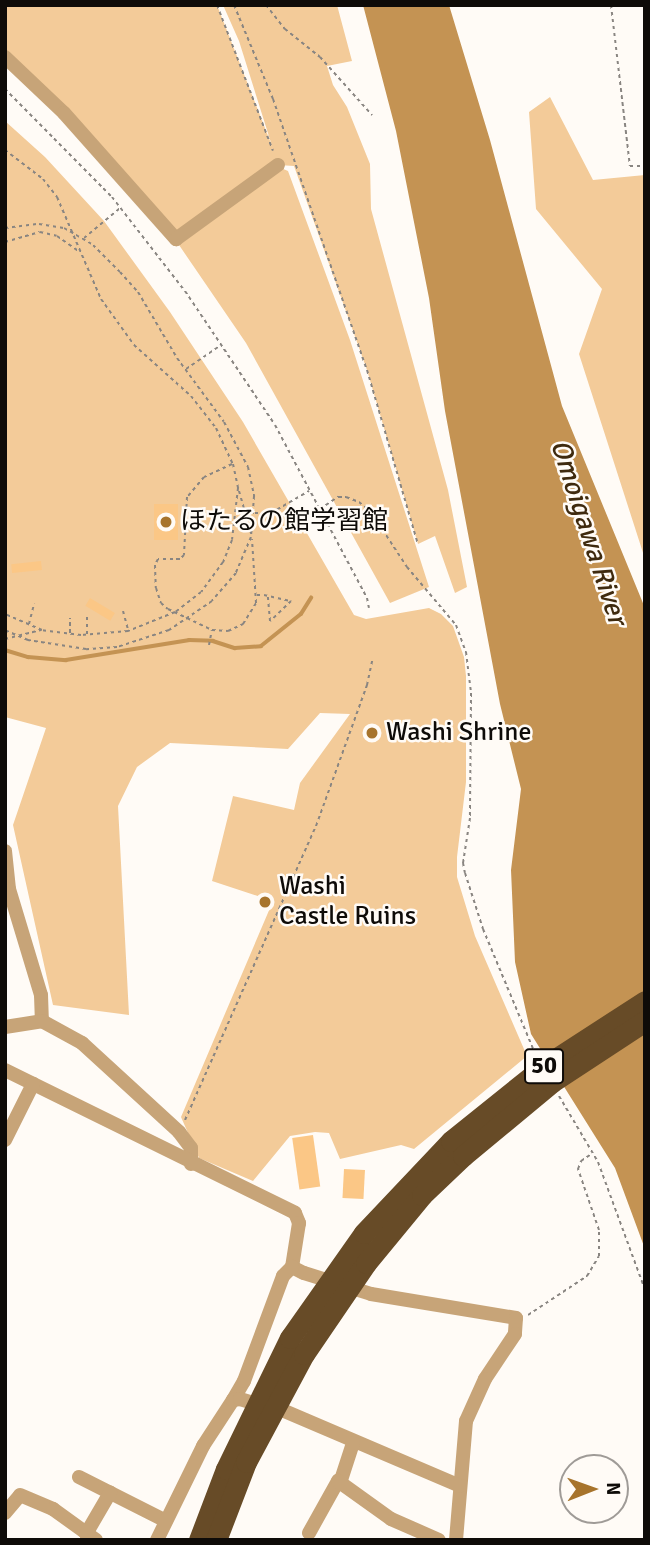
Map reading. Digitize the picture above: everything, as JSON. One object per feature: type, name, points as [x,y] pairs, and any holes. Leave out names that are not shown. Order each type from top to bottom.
[{"type":"highway","name":"50","points":[[216,1540],[266,1410],[290,1338],[327,1282],[378,1216],[457,1148],[552,1060],[645,1001]]},
{"type":"highway","name":"50","points":[[199,1540],[226,1469],[349,1289],[457,1148],[561,1075],[645,1021]]},
{"type":"highway","points":[[229,1540],[266,1410]]},
{"type":"highway","points":[[184,1540],[200,1499],[226,1469]]},
{"type":"street","points":[[5,57],[64,113],[176,239],[278,165]]},
{"type":"street","points":[[5,851],[9,889],[41,995],[41,1021]]},
{"type":"street","points":[[5,1027],[41,1021],[82,1043],[179,1132],[191,1148],[191,1164]]},
{"type":"street","points":[[5,1070],[295,1213],[299,1223],[292,1267],[283,1276],[244,1381],[204,1446],[157,1540]]},
{"type":"street","points":[[5,1140],[33,1084]]},
{"type":"street","points":[[292,1267],[349,1289],[518,1321],[516,1334],[485,1379],[466,1422],[456,1540]]},
{"type":"street","points":[[233,1400],[240,1399],[353,1443],[367,1445],[460,1486]]},
{"type":"street","points":[[340,1483],[353,1443]]},
{"type":"street","points":[[79,1477],[166,1521]]},
{"type":"street","points":[[309,1533],[334,1485],[340,1483]]},
{"type":"street","points":[[340,1483],[391,1519],[439,1540]]},
{"type":"street","points":[[5,1513],[20,1495],[53,1509],[91,1537],[110,1493]]},
{"type":"path","points":[[217,5],[278,165]]},
{"type":"path","points":[[234,5],[273,99],[367,370],[418,544]]},
{"type":"path","points":[[266,5],[285,29],[320,57],[372,115]]},
{"type":"path","points":[[611,5],[630,166],[645,166]]},
{"type":"path","points":[[5,89],[82,164],[120,207],[185,291],[275,425],[366,597],[369,608]]},
{"type":"path","points":[[5,150],[43,178],[57,197],[102,299],[118,326],[153,363],[191,396],[216,428],[233,464],[251,537],[256,594],[253,611],[243,624],[228,631],[212,630],[168,609],[158,595],[155,565],[158,559],[180,559],[184,555],[187,497],[204,477],[233,464]]},
{"type":"path","points":[[83,239],[120,207]]},
{"type":"path","points":[[5,228],[49,225],[75,233],[138,292],[185,370],[210,401],[241,452],[252,482],[254,513],[251,537],[241,564],[228,585],[190,618],[169,630],[117,647],[59,646],[19,637],[5,630]]},
{"type":"path","points":[[5,242],[40,232],[57,236],[81,253]]},
{"type":"path","points":[[185,370],[222,345]]},
{"type":"path","points":[[5,614],[42,630],[87,635],[128,631],[175,612],[201,592],[223,562],[232,540],[238,488]]},
{"type":"path","points":[[254,513],[271,513],[309,491]]},
{"type":"path","points":[[320,509],[338,497],[346,497],[359,502],[371,512],[407,568],[456,625],[466,652],[471,693],[470,818],[463,863],[483,929],[533,1050]]},
{"type":"path","points":[[256,594],[268,596],[291,601],[270,621],[268,596]]},
{"type":"path","points":[[29,625],[34,604]]},
{"type":"path","points":[[123,611],[128,631]]},
{"type":"path","points":[[87,617],[87,635]]},
{"type":"path","points":[[69,634],[70,618]]},
{"type":"path","points":[[5,639],[42,630]]},
{"type":"path","points":[[209,645],[212,630]]},
{"type":"path","points":[[179,1132],[316,826],[367,685],[372,661]]},
{"type":"path","points":[[559,1097],[593,1153],[625,1230],[645,1290]]},
{"type":"path","points":[[518,1321],[587,1276],[599,1256],[599,1230],[578,1169],[581,1161],[593,1153]]},
{"type":"shaded area","points":[[5,5],[217,5],[272,146],[239,41],[223,5],[337,5],[352,61],[327,66],[333,85],[347,107],[370,164],[371,209],[448,490],[467,587],[455,593],[435,536],[418,544],[367,370],[294,166],[278,165],[176,239],[5,57]]},
{"type":"shaded area","points":[[550,97],[593,180],[645,175],[645,559],[579,354],[602,289],[536,209],[529,112]]},
{"type":"shaded area","points":[[5,121],[45,157],[104,221],[170,312],[243,422],[354,615],[366,619],[429,608],[441,614],[453,626],[464,657],[466,676],[466,782],[457,877],[475,936],[527,1056],[414,1149],[401,1145],[340,1159],[329,1133],[290,1136],[253,1181],[199,1158],[181,1117],[273,901],[212,881],[233,796],[294,810],[300,783],[350,714],[320,713],[288,749],[170,743],[137,767],[118,806],[129,1015],[53,1005],[13,825],[46,728],[5,717]]},
{"type":"shaded area","points":[[281,168],[288,171],[350,340],[429,587],[390,603],[246,343],[179,245]]},
{"type":"water","name":"Omoigawa River","points":[[363,5],[449,5],[490,140],[562,406],[645,608],[645,1249],[615,1168],[531,1034],[515,962],[511,870],[521,789],[500,704],[445,411],[429,298],[396,131]]},
{"type":"building","name":"ほたるの館学習館","points":[[154,504],[178,504],[178,540],[154,540]]},
{"type":"building","points":[[41,561],[42,570],[12,573],[11,564]]},
{"type":"building","points":[[90,598],[115,613],[110,621],[85,606]]},
{"type":"building","points":[[313,1135],[320,1186],[299,1189],[292,1138]]},
{"type":"building","points":[[344,1169],[365,1170],[363,1199],[342,1198]]},
{"type":"waterway","points":[[5,650],[28,657],[66,660],[189,640],[213,641],[235,648],[261,646],[301,614],[311,598]]},
{"type":"place","name":"ほたるの館学習館","points":[[166,522]]},
{"type":"place","name":"Washi Shrine","points":[[372,733]]},
{"type":"place","name":"Washi Castle Ruins","points":[[265,902]]}]
